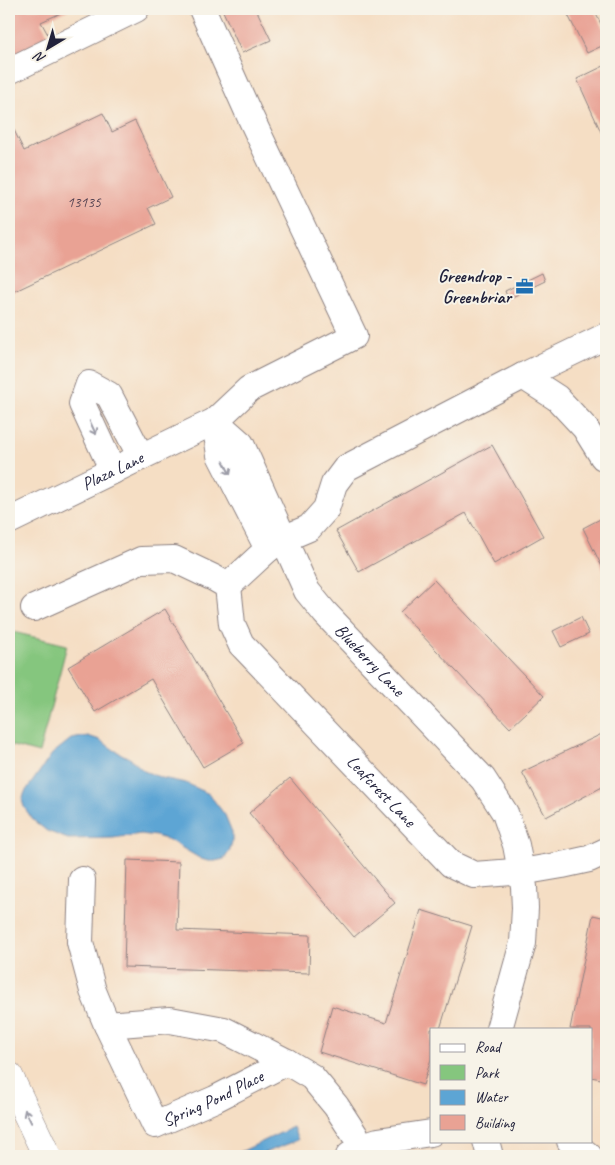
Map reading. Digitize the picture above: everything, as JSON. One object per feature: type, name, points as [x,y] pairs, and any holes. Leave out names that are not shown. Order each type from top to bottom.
[{"type":"highway","points":[[9,1076],[47,1156]]},
{"type":"street","points":[[9,71],[136,9]]},
{"type":"street","name":"Plaza Lane","points":[[9,521],[215,421],[249,389],[354,336],[248,112],[202,9]]},
{"type":"street","points":[[34,608],[142,560],[174,559],[228,586],[276,544],[309,528],[326,509],[334,484],[346,468],[523,376],[606,336]]},
{"type":"street","points":[[523,376],[557,398],[585,428],[603,457],[606,456]]},
{"type":"street","points":[[113,471],[82,404],[89,384],[109,395],[141,458]]},
{"type":"street","name":"Blueberry Lane","points":[[215,421],[220,455],[307,591],[325,613],[483,780],[505,813],[516,845],[524,887],[525,908],[523,943],[499,1028]]},
{"type":"street","name":"Leafcrest Lane","points":[[228,586],[232,624],[241,644],[451,864],[474,875],[521,872],[589,859],[606,851]]},
{"type":"street","name":"Spring Pond Place","points":[[82,880],[80,942],[93,991],[107,1025],[155,1125],[215,1099],[287,1062]]},
{"type":"street","name":"Spring Pond Place","points":[[107,1025],[170,1020],[224,1030],[287,1062],[312,1077],[336,1106],[355,1151]]},
{"type":"street","points":[[355,1151],[378,1141],[430,1133]]},
{"type":"street","points":[[486,1142],[490,1156]]},
{"type":"street","points":[[571,1142],[589,1156]]},
{"type":"green space","points":[[9,631],[67,645],[39,753],[9,745]]},
{"type":"water","points":[[88,736],[100,740],[131,759],[144,771],[162,778],[186,783],[209,794],[225,815],[232,832],[232,842],[229,852],[224,859],[208,861],[201,859],[169,840],[141,834],[113,838],[68,839],[47,831],[33,820],[24,807],[22,800],[25,792],[52,754],[71,739]]},
{"type":"water","points":[[293,1127],[298,1140],[256,1156],[232,1156]]},
{"type":"building","points":[[9,9],[70,9],[41,22],[51,40],[9,60]]},
{"type":"building","points":[[222,9],[261,9],[257,11],[271,40],[242,53]]},
{"type":"building","points":[[565,9],[601,9],[595,12],[606,34],[606,44],[587,53]]},
{"type":"building","points":[[606,65],[606,143],[577,79]]},
{"type":"building","points":[[103,113],[112,132],[135,121],[171,197],[148,208],[156,224],[9,294],[9,132],[14,130],[24,151]]},
{"type":"building","name":"Greendrop - Greenbriar","points":[[542,273],[545,281],[508,299],[505,291]]},
{"type":"building","points":[[492,445],[543,536],[494,564],[466,513],[359,572],[336,531]]},
{"type":"building","points":[[606,516],[606,575],[583,528]]},
{"type":"building","points":[[434,580],[544,696],[510,728],[400,612]]},
{"type":"building","points":[[165,609],[244,743],[203,767],[151,679],[95,712],[68,667]]},
{"type":"building","points":[[581,617],[589,634],[561,647],[553,631]]},
{"type":"building","points":[[606,732],[606,785],[546,817],[522,772]]},
{"type":"building","points":[[290,778],[395,903],[354,937],[249,813]]},
{"type":"building","points":[[127,860],[179,862],[177,930],[310,935],[309,973],[124,967]]},
{"type":"building","points":[[421,910],[472,926],[440,1028],[430,1028],[430,1062],[423,1085],[319,1052],[332,1006],[386,1023]]},
{"type":"building","points":[[593,915],[606,918],[606,1080],[592,1077],[592,1028],[570,1028]]},
{"type":"place","name":"Greendrop - Greenbriar","points":[[525,286]]}]
